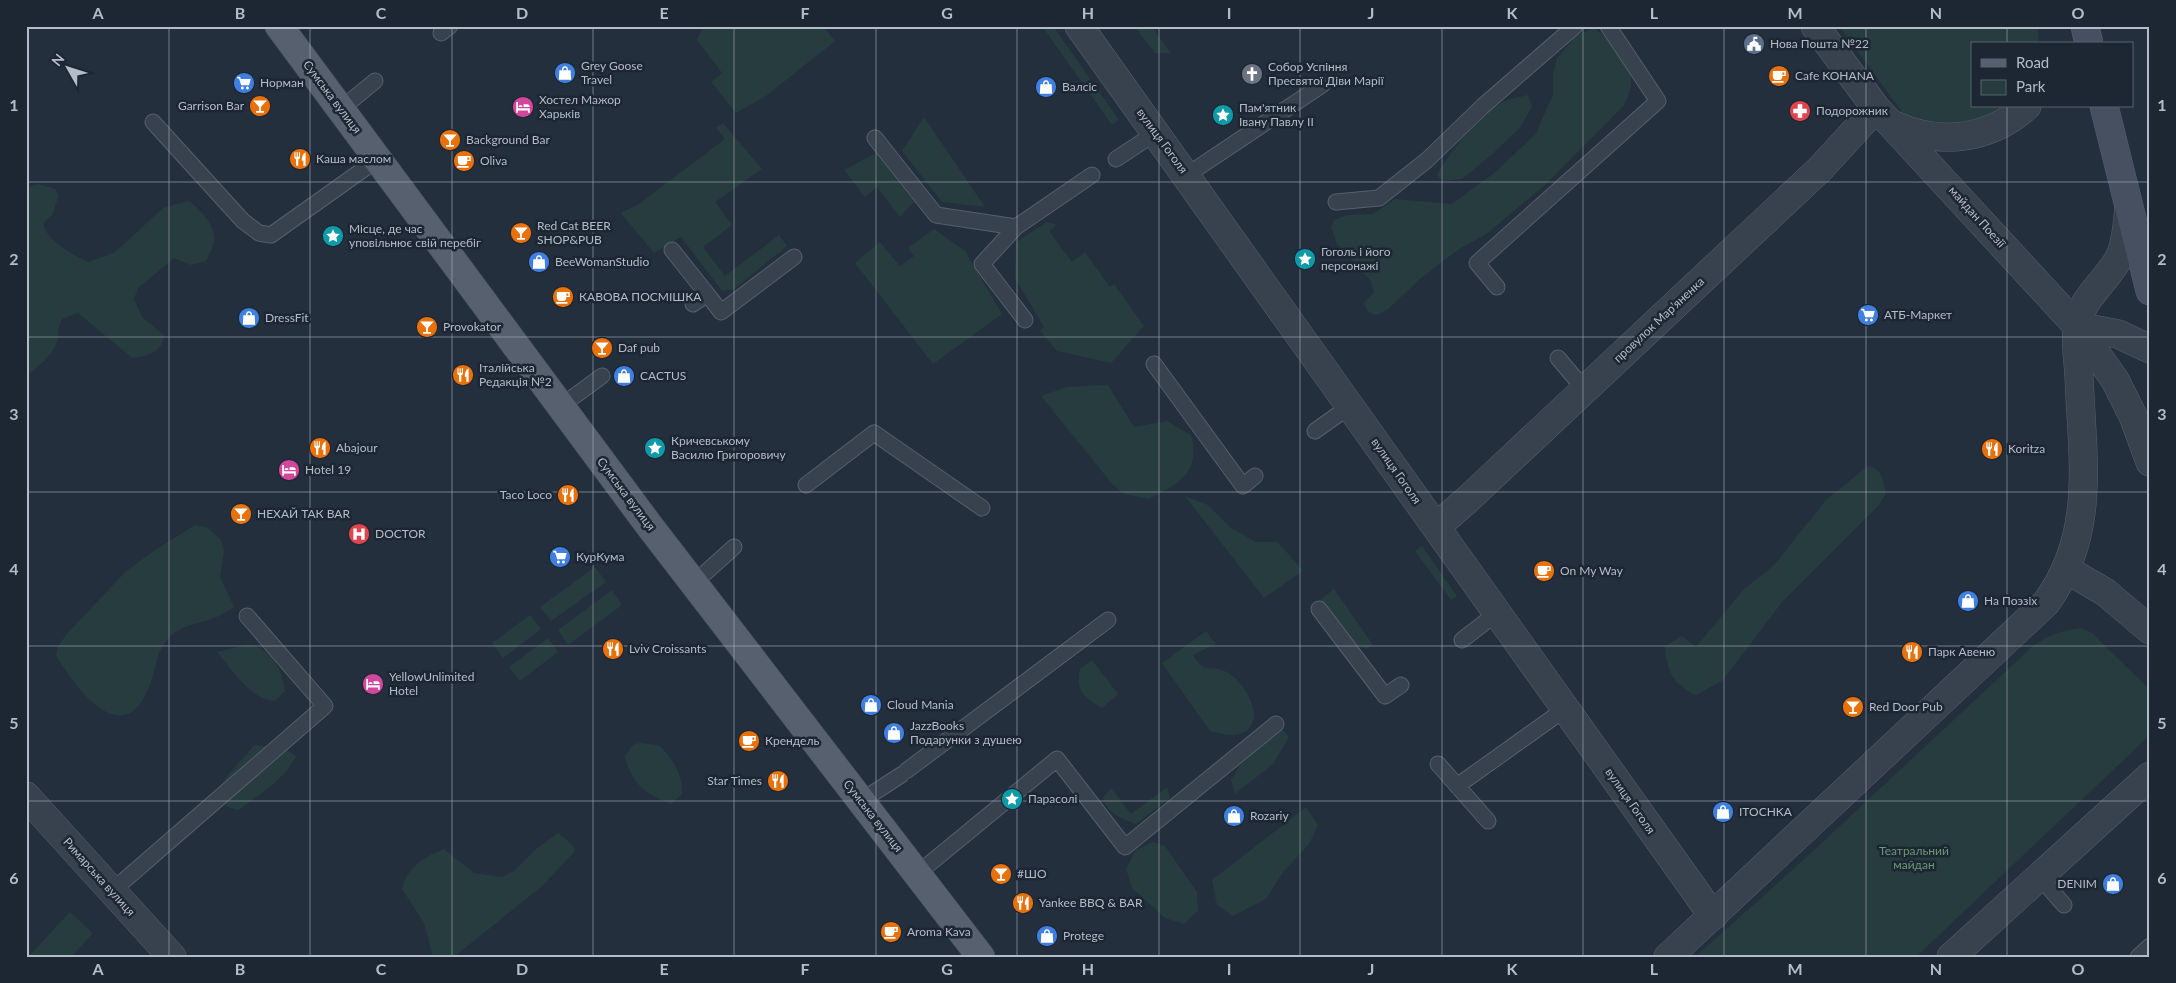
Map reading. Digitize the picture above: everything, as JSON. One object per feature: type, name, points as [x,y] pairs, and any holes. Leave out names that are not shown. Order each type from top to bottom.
[{"type":"main road","name":"Сумська вулиця","points":[[279,26],[694,583],[981,957]]},
{"type":"main road","points":[[2084,26],[2088,42]]},
{"type":"main road","points":[[2104,108],[2150,292]]},
{"type":"street","name":"вулиця Гоголя","points":[[1079,26],[1157,132],[1713,916]]},
{"type":"street","name":"майдан Поезії","points":[[1815,26],[1883,115],[2077,326],[2115,380],[2133,416],[2150,462]]},
{"type":"street","points":[[2075,42],[2084,26]]},
{"type":"street","points":[[1883,115],[1910,133],[1952,138],[1990,130],[2008,121],[2024,108]]},
{"type":"street","name":"провулок Мар’яненка","points":[[1436,527],[1468,500],[1820,169],[1883,115]]},
{"type":"street","points":[[1668,957],[2046,603],[2067,570],[2080,530],[2083,499],[2077,326],[2092,293],[2120,256],[2126,236],[2129,208]]},
{"type":"street","points":[[2077,326],[2118,334],[2150,349]]},
{"type":"street","points":[[2067,570],[2110,596],[2150,630]]},
{"type":"street","points":[[1962,953],[2039,876],[2150,776]]},
{"type":"street","name":"Римарська вулиця","points":[[26,796],[172,957]]},
{"type":"lane","points":[[1336,202],[1379,198],[1427,160],[1483,106],[1575,26]]},
{"type":"lane","points":[[1497,287],[1477,263],[1658,101],[1608,26]]},
{"type":"lane","points":[[341,109],[375,81]]},
{"type":"lane","points":[[1187,175],[1322,85]]},
{"type":"lane","points":[[153,122],[243,221],[259,233],[271,235],[378,159]]},
{"type":"lane","points":[[1116,159],[1157,132]]},
{"type":"lane","points":[[875,138],[936,215],[1016,227]]},
{"type":"lane","points":[[1025,320],[982,264],[1016,227],[1092,175]]},
{"type":"lane","points":[[672,250],[721,312],[794,257]]},
{"type":"lane","points":[[693,304],[707,294]]},
{"type":"lane","points":[[1558,358],[1584,390]]},
{"type":"lane","points":[[1154,364],[1243,486],[1255,476]]},
{"type":"lane","points":[[561,406],[602,376]]},
{"type":"lane","points":[[1316,431],[1350,406]]},
{"type":"lane","points":[[806,485],[874,432],[982,508]]},
{"type":"lane","points":[[694,583],[734,547]]},
{"type":"lane","points":[[1319,609],[1385,696],[1401,685]]},
{"type":"lane","points":[[1462,640],[1497,613]]},
{"type":"lane","points":[[112,891],[325,706],[247,616]]},
{"type":"lane","points":[[861,801],[904,773],[1108,620]]},
{"type":"lane","points":[[1457,786],[1565,709]]},
{"type":"lane","points":[[917,874],[1057,759],[1126,847],[1276,724]]},
{"type":"lane","points":[[1438,764],[1488,821]]},
{"type":"lane","points":[[2039,876],[2064,905]]},
{"type":"lane","points":[[2138,957],[2150,946]]},
{"type":"green space","points":[[704,26],[823,26],[835,41],[766,96],[736,113],[711,82],[722,73],[697,40]]},
{"type":"green space","points":[[1042,26],[1053,26],[1119,120],[1112,125]]},
{"type":"green space","points":[[1134,26],[1151,26],[1171,53],[1155,53]]},
{"type":"green space","points":[[1839,26],[2038,26],[2039,42],[1971,42],[1971,108],[2007,108],[1981,120],[1951,128],[1925,123],[1902,112]]},
{"type":"green space","points":[[1594,28],[1620,52],[1630,71],[1631,81],[1624,105],[1545,185],[1485,235],[1459,249],[1420,279],[1387,310],[1376,315],[1367,311],[1364,302],[1374,293],[1371,281],[1337,244],[1331,227],[1334,220],[1347,215],[1373,214],[1395,199],[1452,204],[1494,173],[1535,135],[1553,95],[1553,74],[1557,58],[1577,35]]},
{"type":"green space","points":[[1528,95],[1532,107],[1519,129],[1490,156],[1462,179],[1443,181],[1437,175],[1458,145],[1477,123],[1496,106],[1505,101]]},
{"type":"green space","points":[[924,117],[985,207],[942,202],[902,151]]},
{"type":"green space","points":[[723,123],[762,169],[715,202],[732,225],[703,247],[725,276],[779,235],[787,246],[734,289],[722,291],[681,237],[654,253],[621,213],[639,204],[725,139],[716,128]]},
{"type":"green space","points":[[876,153],[914,202],[900,217],[877,187],[865,197],[844,170]]},
{"type":"green space","points":[[38,184],[55,189],[59,195],[52,215],[43,223],[45,229],[54,241],[75,256],[88,262],[114,253],[163,208],[189,201],[206,218],[212,229],[214,241],[206,261],[191,265],[174,258],[138,288],[134,299],[142,317],[165,336],[163,342],[153,353],[132,358],[78,313],[62,319],[57,341],[52,351],[26,376],[26,187]]},
{"type":"green space","points":[[1047,222],[1057,225],[1049,231],[1072,262],[1085,252],[1110,287],[1114,284],[1144,326],[1111,363],[1057,351],[1040,331],[1044,327],[1015,278],[1016,242]]},
{"type":"green space","points":[[934,229],[965,251],[1002,314],[933,364],[855,263],[880,242],[900,266],[914,256],[908,248]]},
{"type":"green space","points":[[1108,385],[1134,427],[1167,421],[1191,435],[1193,459],[1190,468],[1178,482],[1149,499],[1125,494],[1113,485],[1041,396],[1067,387]]},
{"type":"green space","points":[[1868,466],[1873,467],[1879,472],[1884,484],[1886,493],[1879,505],[1782,602],[1723,680],[1696,695],[1682,687],[1669,670],[1665,646],[1682,636],[1696,647],[1743,590],[1774,565],[1826,500]]},
{"type":"green space","points":[[1185,496],[1208,505],[1231,528],[1256,542],[1278,542],[1303,571],[1264,598]]},
{"type":"green space","points":[[195,525],[207,527],[221,540],[224,551],[220,577],[234,607],[219,616],[184,628],[173,634],[164,644],[158,656],[152,680],[138,706],[126,714],[113,715],[100,708],[75,683],[56,655],[58,646],[125,572],[155,550]]},
{"type":"green space","points":[[1422,546],[1457,596],[1451,600],[1415,551]]},
{"type":"green space","points":[[595,567],[606,582],[551,621],[540,607]]},
{"type":"green space","points":[[1334,589],[1373,645],[1366,649],[1358,646],[1334,622],[1321,599]]},
{"type":"green space","points":[[612,590],[622,605],[568,645],[558,630]]},
{"type":"green space","points":[[530,615],[541,629],[503,658],[492,643]]},
{"type":"green space","name":"Театральний майдан","points":[[2081,628],[2092,633],[2150,690],[2150,735],[1916,957],[1695,957],[1799,864],[2033,646],[2056,634]]},
{"type":"green space","points":[[1206,631],[1216,644],[1193,655],[1203,667],[1222,670],[1234,677],[1240,683],[1251,702],[1254,716],[1252,723],[1246,731],[1240,734],[1210,731],[1162,663]]},
{"type":"green space","points":[[548,638],[558,652],[520,681],[509,667]]},
{"type":"green space","points":[[247,645],[255,646],[269,654],[278,667],[285,691],[275,701],[266,699],[250,690],[217,652]]},
{"type":"green space","points":[[1092,660],[1118,694],[1102,708],[1086,697],[1080,688],[1080,669]]},
{"type":"green space","points":[[1282,729],[1289,737],[1273,764],[1235,794],[1231,780],[1240,765]]},
{"type":"green space","points":[[639,743],[658,745],[676,767],[681,780],[682,794],[671,804],[654,797],[635,781],[625,756],[633,745]]},
{"type":"green space","points":[[254,745],[285,749],[296,756],[286,772],[263,793],[238,810],[228,807],[217,792],[229,773]]},
{"type":"green space","points":[[1167,787],[1170,798],[1136,824],[1112,812],[1105,804],[1103,798],[1111,788],[1131,814]]},
{"type":"green space","points":[[1306,807],[1318,825],[1309,844],[1283,872],[1266,899],[1233,916],[1217,905],[1212,880]]},
{"type":"green space","points":[[558,833],[573,845],[575,851],[542,886],[454,957],[433,957],[424,923],[402,889],[408,874],[417,863],[444,849],[474,873],[502,877],[514,871],[536,849]]},
{"type":"green space","points":[[1153,842],[1165,846],[1197,892],[1198,910],[1184,924],[1165,918],[1132,888],[1126,869],[1136,850]]},
{"type":"green space","points":[[70,912],[93,933],[71,957],[28,957]]},
{"type":"place","name":"Нова Пошта №22","points":[[1754,44]]},
{"type":"place","name":"Grey Goose Travel","points":[[565,73]]},
{"type":"place","name":"Собор Успіння Пресвятої Діви Марії","points":[[1252,74]]},
{"type":"place","name":"Cafe KOHANA","points":[[1779,76]]},
{"type":"place","name":"Норман","points":[[244,83]]},
{"type":"place","name":"Валсіс","points":[[1046,87]]},
{"type":"place","name":"Garrison Bar","points":[[260,106]]},
{"type":"place","name":"Хостел Мажор Харьків","points":[[523,107]]},
{"type":"place","name":"Подорожник","points":[[1800,111]]},
{"type":"place","name":"Пам'ятник Івану Павлу II","points":[[1223,115]]},
{"type":"place","name":"Background Bar","points":[[450,140]]},
{"type":"place","name":"Каша маслом","points":[[300,159]]},
{"type":"place","name":"Oliva","points":[[464,161]]},
{"type":"place","name":"Red Cat BEER SHOP&PUB","points":[[521,233]]},
{"type":"place","name":"Місце, де час уповільнює свій перебіг","points":[[333,236]]},
{"type":"place","name":"Гоголь і його персонажі","points":[[1305,259]]},
{"type":"place","name":"BeeWomanStudio","points":[[539,262]]},
{"type":"place","name":"КАВОВА ПОСМІШКА","points":[[563,297]]},
{"type":"place","name":"АТБ-Маркет","points":[[1868,315]]},
{"type":"place","name":"DressFit","points":[[249,318]]},
{"type":"place","name":"Provokator","points":[[427,327]]},
{"type":"place","name":"Daf pub","points":[[602,348]]},
{"type":"place","name":"Італійська Редакція №2","points":[[463,375]]},
{"type":"place","name":"CACTUS","points":[[624,376]]},
{"type":"place","name":"Abajour","points":[[320,448]]},
{"type":"place","name":"Кричевському Василю Григоровичу","points":[[655,448]]},
{"type":"place","name":"Koritza","points":[[1992,449]]},
{"type":"place","name":"Hotel 19","points":[[289,470]]},
{"type":"place","name":"Taco Loco","points":[[568,495]]},
{"type":"place","name":"НЕХАЙ ТАК BAR","points":[[241,514]]},
{"type":"place","name":"DOCTOR","points":[[359,534]]},
{"type":"place","name":"КурКума","points":[[560,557]]},
{"type":"place","name":"On My Way","points":[[1544,571]]},
{"type":"place","name":"На Поэзіх","points":[[1968,601]]},
{"type":"place","name":"Lviv Croissants","points":[[613,649]]},
{"type":"place","name":"Парк Авеню","points":[[1912,652]]},
{"type":"place","name":"YellowUnlimited Hotel","points":[[373,684]]},
{"type":"place","name":"Cloud Mania","points":[[871,705]]},
{"type":"place","name":"Red Door Pub","points":[[1853,707]]},
{"type":"place","name":"JazzBooks Подарунки з душею","points":[[894,733]]},
{"type":"place","name":"Крендель","points":[[749,741]]},
{"type":"place","name":"Star Times","points":[[778,781]]},
{"type":"place","name":"Парасолі","points":[[1012,799]]},
{"type":"place","name":"ITOCHKA","points":[[1723,812]]},
{"type":"place","name":"Rozariy","points":[[1234,816]]},
{"type":"place","name":"#ШО","points":[[1001,874]]},
{"type":"place","name":"DENIM","points":[[2113,884]]},
{"type":"place","name":"Yankee BBQ & BAR","points":[[1023,903]]},
{"type":"place","name":"Aroma Kava","points":[[891,932]]},
{"type":"place","name":"Protege","points":[[1047,936]]}]
